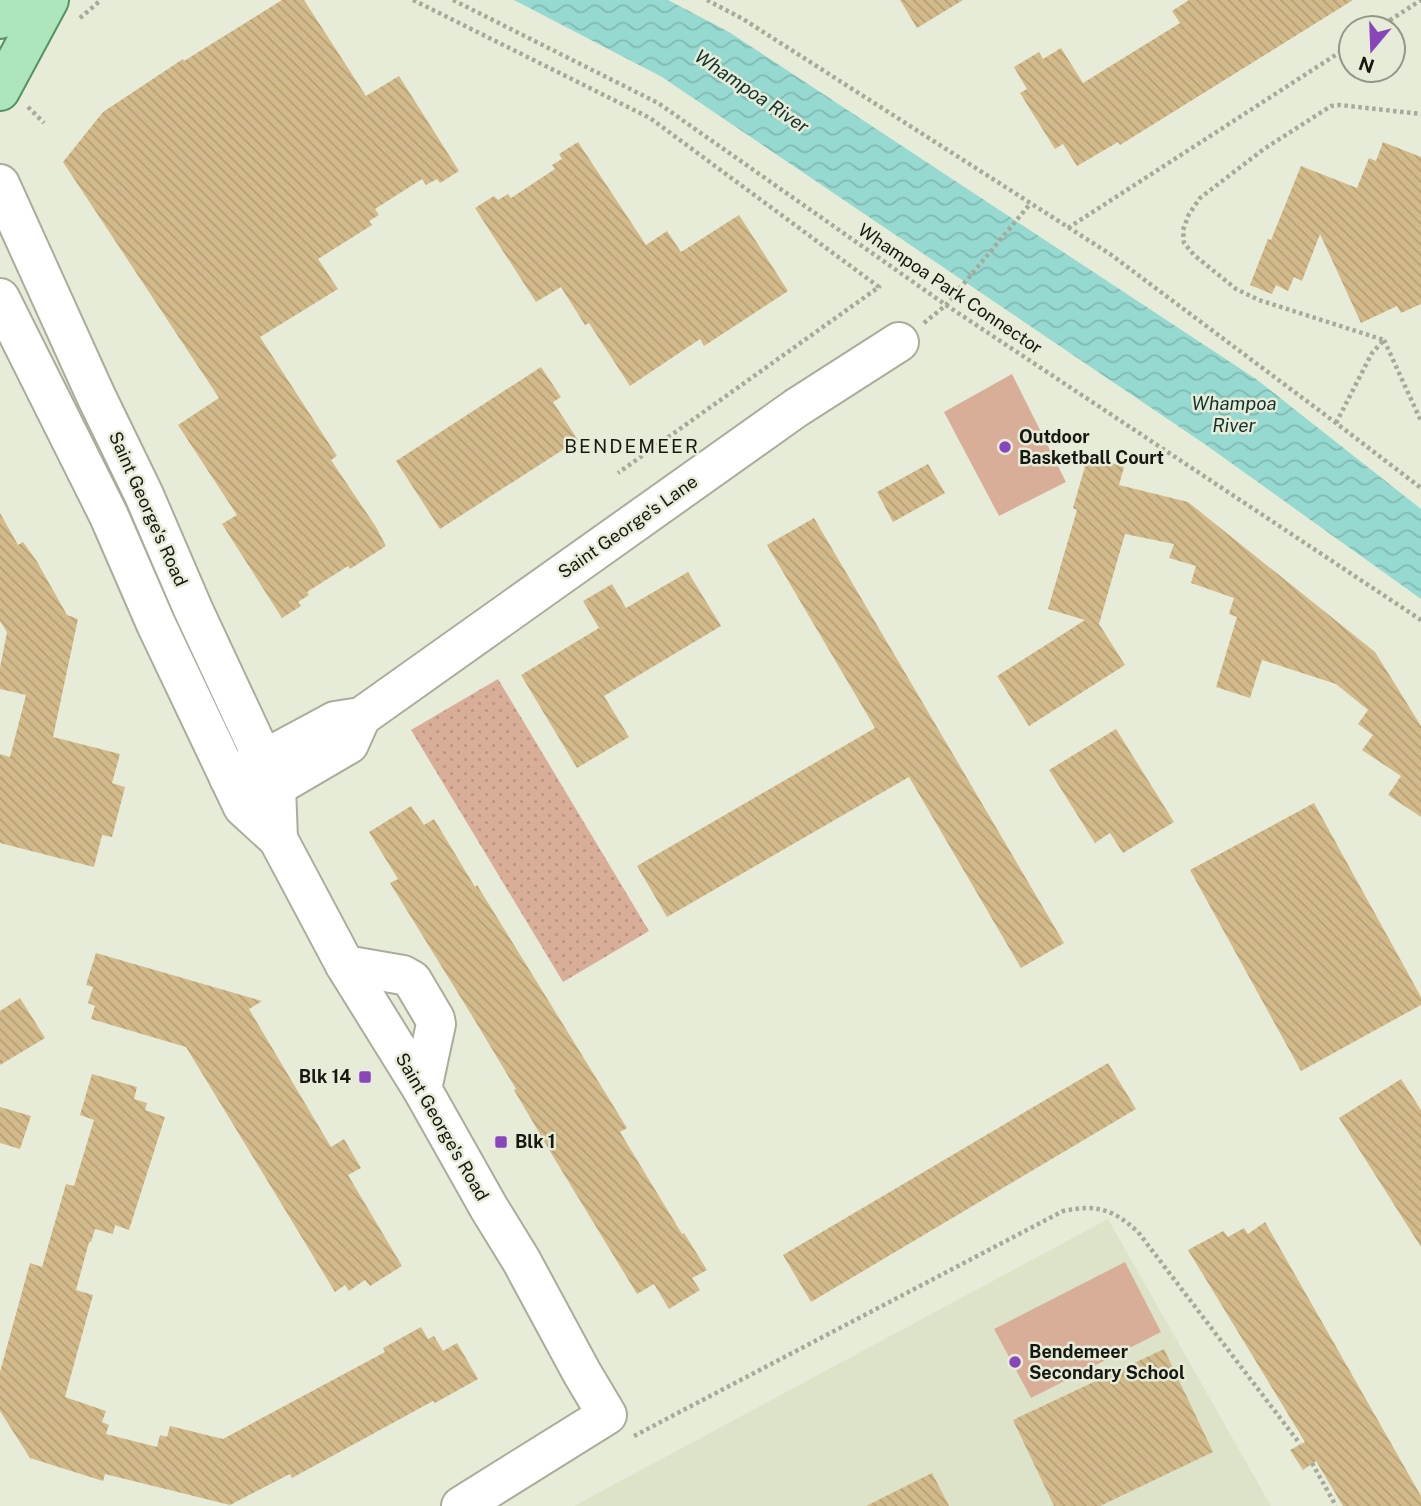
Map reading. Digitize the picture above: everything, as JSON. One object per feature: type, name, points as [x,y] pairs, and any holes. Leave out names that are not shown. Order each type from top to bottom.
[{"type":"main road","points":[[0,19],[29,0]]},
{"type":"main road","points":[[12,97],[48,0]]},
{"type":"street","name":"Saint George's Road","points":[[0,184],[144,495],[192,609],[270,774],[278,839]]},
{"type":"street","name":"Saint George's Road","points":[[0,298],[108,516],[236,792],[278,839],[345,965],[422,1089],[615,1428]]},
{"type":"street","name":"Saint George's Lane","points":[[270,774],[310,734],[335,721],[361,717],[796,408],[899,342]]},
{"type":"street","points":[[239,709],[285,729],[310,734]]},
{"type":"street","name":"Saint George's Lane","points":[[236,792],[270,774],[349,744],[361,717]]},
{"type":"street","points":[[461,1506],[615,1428]]},
{"type":"path","points":[[413,0],[650,118],[879,287],[618,473]]},
{"type":"path","name":"Whampoa Park Connector","points":[[453,0],[658,103],[946,305],[1421,620]]},
{"type":"path","points":[[707,0],[743,19],[1110,254],[1421,488]]},
{"type":"path","points":[[1400,14],[1421,0]]},
{"type":"path","points":[[1068,228],[1337,54]]},
{"type":"path","points":[[12,97],[44,123]]},
{"type":"path","points":[[1421,114],[1340,104],[1331,106],[1264,149],[1200,198],[1189,214],[1183,230],[1184,243],[1194,255],[1236,289],[1259,300],[1384,340],[1421,421]]},
{"type":"path","points":[[946,305],[1030,204]]},
{"type":"path","points":[[1336,423],[1372,353],[1384,340]]},
{"type":"path","points":[[615,1428],[1063,1212],[1083,1207],[1104,1209],[1123,1218],[1138,1232],[1300,1444]]},
{"type":"path","points":[[1312,1463],[1336,1506]]},
{"type":"shaded area","name":"Outdoor Basketball Court","points":[[1012,374],[1066,482],[999,516],[944,412]]},
{"type":"shaded area","points":[[498,679],[649,931],[563,982],[411,730]]},
{"type":"shaded area","name":"Bendemeer Secondary School","points":[[1108,1219],[1271,1506],[574,1506]]},
{"type":"shaded area","points":[[1125,1262],[1161,1332],[1031,1398],[994,1329]]},
{"type":"water","name":"Whampoa River","points":[[514,0],[668,0],[729,32],[1256,379],[1421,509],[1421,599],[1206,445],[662,77]]},
{"type":"building","points":[[282,0],[304,0],[366,96],[399,76],[459,171],[440,183],[437,179],[426,185],[422,179],[375,209],[379,215],[369,221],[372,225],[318,259],[338,289],[260,337],[337,456],[331,460],[386,546],[307,592],[309,595],[298,602],[301,606],[282,618],[222,524],[237,515],[178,425],[219,398],[63,162],[103,112],[183,59],[184,61]]},
{"type":"building","points":[[900,0],[963,0],[917,28]]},
{"type":"building","points":[[1189,0],[1353,0],[1120,145],[1118,142],[1077,166],[1063,144],[1055,149],[1020,93],[1027,89],[1014,67],[1039,52],[1043,59],[1061,48],[1083,83],[1180,23],[1172,11]]},
{"type":"building","points":[[578,142],[646,245],[667,231],[681,252],[739,215],[788,291],[704,346],[700,339],[630,386],[589,323],[585,325],[561,287],[536,302],[475,208],[494,196],[498,200],[508,194],[511,198],[555,169],[552,165],[562,159],[559,154]]},
{"type":"building","points":[[1383,142],[1421,157],[1421,304],[1401,313],[1397,306],[1361,323],[1320,234],[1302,281],[1294,277],[1288,291],[1276,285],[1272,294],[1250,285],[1301,166],[1357,188],[1369,158],[1376,161]]},
{"type":"building","points":[[541,367],[561,397],[553,402],[578,440],[440,529],[396,461]]},
{"type":"building","points":[[1088,456],[1124,467],[1119,485],[1188,502],[1375,652],[1421,726],[1421,817],[1388,795],[1401,776],[1362,750],[1373,735],[1358,724],[1368,710],[1336,684],[1262,660],[1250,698],[1216,687],[1237,617],[1229,614],[1234,598],[1191,583],[1196,566],[1169,558],[1174,544],[1125,534],[1099,624],[1125,665],[1029,726],[997,676],[1085,620],[1048,609],[1077,510],[1073,508]]},
{"type":"building","points":[[928,464],[945,493],[893,522],[877,492]]},
{"type":"building","points":[[0,513],[18,545],[23,542],[36,560],[67,615],[78,619],[53,737],[120,754],[112,783],[125,787],[112,837],[102,835],[94,867],[0,843],[0,754],[10,757],[26,695],[0,689],[0,668],[7,632],[0,621]]},
{"type":"building","points":[[814,518],[1064,943],[1021,968],[909,777],[667,917],[637,866],[875,728],[767,545]]},
{"type":"building","points":[[688,572],[721,626],[604,696],[629,737],[577,768],[521,675],[599,628],[583,601],[612,584],[626,608]]},
{"type":"building","points":[[1116,729],[1174,822],[1123,853],[1110,833],[1095,843],[1049,770]]},
{"type":"building","points":[[1314,803],[1421,997],[1421,1005],[1301,1071],[1190,870]]},
{"type":"building","points":[[411,806],[424,825],[434,819],[475,887],[477,885],[627,1128],[620,1132],[707,1270],[692,1278],[700,1290],[669,1309],[654,1284],[637,1294],[390,883],[398,879],[369,832]]},
{"type":"building","points":[[96,953],[262,1001],[249,1009],[331,1147],[344,1139],[361,1168],[348,1175],[402,1266],[370,1286],[365,1280],[349,1291],[345,1285],[335,1292],[186,1047],[91,1019],[95,1006],[88,1003],[93,987],[86,985]]},
{"type":"building","points":[[20,998],[45,1038],[0,1065],[0,1011]]},
{"type":"building","points":[[1108,1063],[1136,1109],[811,1302],[783,1255]]},
{"type":"building","points":[[92,1074],[137,1087],[134,1099],[147,1103],[145,1110],[165,1117],[129,1230],[115,1225],[113,1234],[95,1229],[76,1290],[93,1295],[65,1397],[106,1411],[102,1422],[109,1425],[106,1434],[157,1447],[160,1435],[167,1437],[170,1426],[223,1439],[385,1352],[383,1348],[421,1327],[428,1339],[434,1336],[443,1351],[457,1343],[478,1379],[292,1478],[290,1474],[230,1505],[105,1474],[103,1481],[30,1458],[0,1411],[0,1372],[30,1263],[42,1267],[66,1184],[74,1186],[94,1120],[80,1115]]},
{"type":"building","points":[[1401,1079],[1421,1110],[1421,1247],[1339,1118]]},
{"type":"building","points":[[0,1107],[31,1116],[20,1149],[0,1143]]},
{"type":"building","points":[[1265,1222],[1421,1496],[1421,1506],[1343,1506],[1316,1461],[1303,1470],[1290,1450],[1305,1442],[1188,1250],[1223,1231],[1228,1237],[1244,1228],[1248,1234]]},
{"type":"building","points":[[1164,1349],[1213,1452],[1100,1506],[1054,1506],[1013,1420]]},
{"type":"building","points":[[932,1473],[949,1506],[866,1506]]},
{"type":"place","name":"Outdoor Basketball Court","points":[[1005,447]]},
{"type":"place","name":"Blk 14","points":[[365,1077]]},
{"type":"place","name":"Blk 1","points":[[501,1142]]},
{"type":"place","name":"Bendemeer Secondary School","points":[[1015,1362]]},
{"type":"district","name":"BENDEMEER","points":[[632,446]]}]
